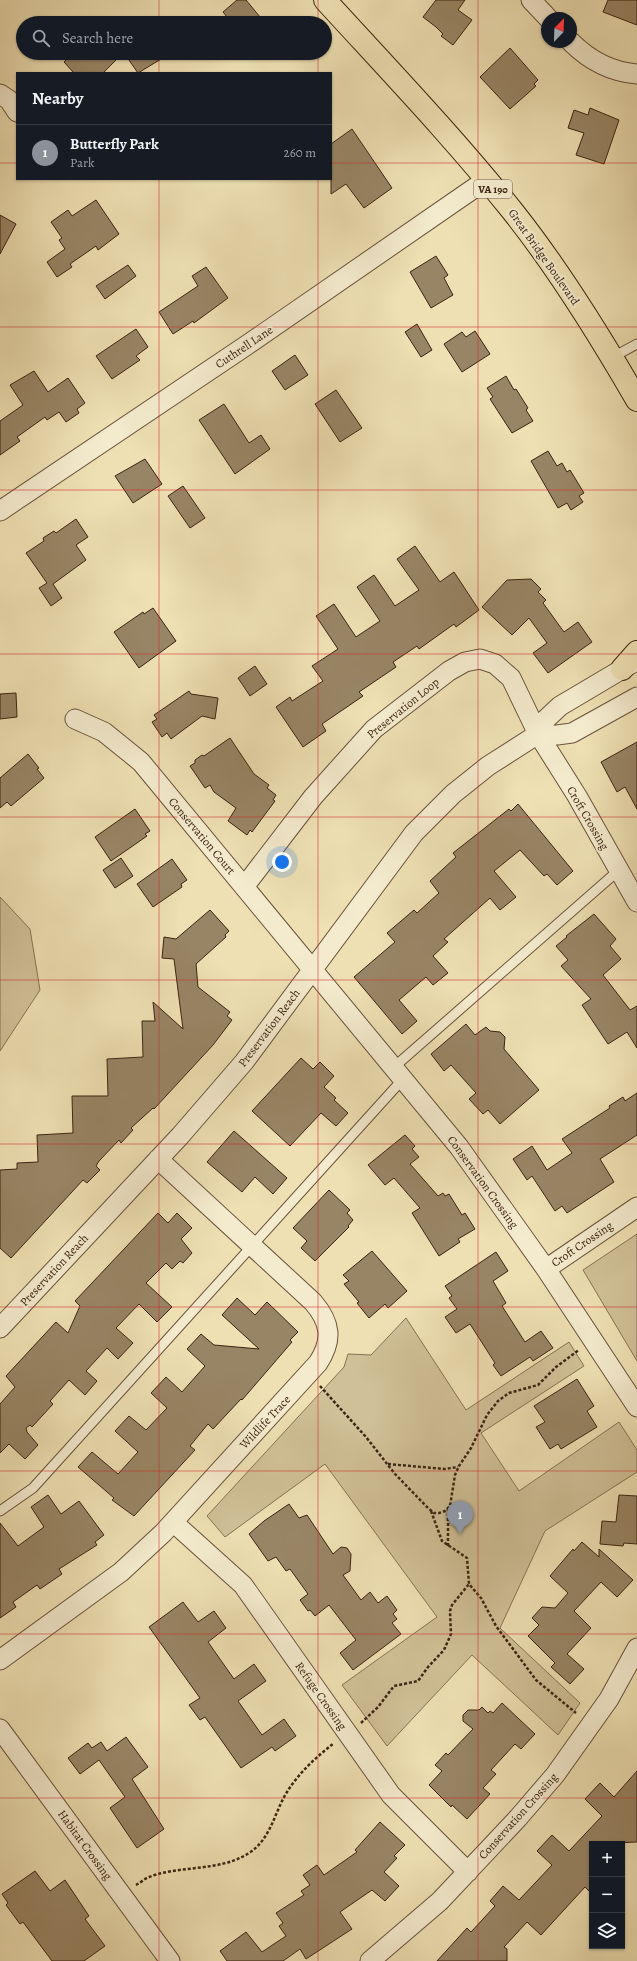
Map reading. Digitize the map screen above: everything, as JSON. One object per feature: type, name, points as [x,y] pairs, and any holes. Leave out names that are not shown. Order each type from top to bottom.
[{"type":"main road","name":"Great Bridge Boulevard","points":[[325,0],[420,104],[486,180],[548,260],[636,400]]},
{"type":"main road","points":[[630,665],[637,652]]},
{"type":"street","points":[[532,0],[543,12]]},
{"type":"street","points":[[576,48],[581,53],[597,63],[637,74]]},
{"type":"street","points":[[0,94],[9,100],[16,110]]},
{"type":"street","name":"Cuthrell Lane","points":[[0,511],[247,345],[486,180]]},
{"type":"street","name":"Preservation Loop","points":[[244,887],[312,797],[374,729],[449,671],[465,662],[480,659],[495,664],[511,678],[538,734]]},
{"type":"street","name":"Preservation Reach","points":[[0,1328],[158,1159],[244,1062],[414,833],[453,794],[488,766],[538,734],[544,721],[560,706],[630,665]]},
{"type":"street","points":[[538,734],[557,735],[572,733],[637,697]]},
{"type":"street","name":"Conservation Court","points":[[75,719],[104,732],[141,762],[313,970]]},
{"type":"street","name":"Croft Crossing","points":[[538,734],[637,902]]},
{"type":"street","name":"Conservation Crossing","points":[[313,970],[459,1147],[546,1269],[637,1407]]},
{"type":"street","name":"Wildlife Trace","points":[[0,1660],[121,1572],[173,1522],[308,1375],[323,1356],[327,1344],[327,1324],[322,1312],[313,1302],[158,1159]]},
{"type":"street","name":"Croft Crossing","points":[[546,1269],[637,1207]]},
{"type":"street","name":"Refuge Crossing","points":[[173,1522],[242,1585],[348,1732],[391,1795],[468,1872]]},
{"type":"street","name":"Conservation Crossing","points":[[370,1961],[440,1901],[518,1818],[555,1776],[609,1699],[637,1648]]},
{"type":"street","name":"Habitat Crossing","points":[[0,1729],[170,1961]]},
{"type":"lane","points":[[611,358],[637,344]]},
{"type":"lane","points":[[0,1511],[33,1488],[252,1245],[398,1074],[619,870]]},
{"type":"path","points":[[448,1546],[448,1509],[451,1504],[455,1475],[471,1448],[486,1415],[498,1401],[509,1393],[538,1385],[559,1364],[594,1342]]},
{"type":"path","points":[[122,1895],[147,1877],[222,1863],[248,1854],[259,1845],[269,1832],[282,1801],[295,1781],[317,1758],[371,1714],[394,1686],[416,1682],[421,1679],[428,1667],[448,1644],[451,1634],[450,1611],[452,1605],[469,1584],[469,1565],[467,1558],[448,1546],[440,1538],[431,1510],[388,1464],[337,1404],[308,1375]]},
{"type":"path","points":[[388,1464],[445,1469],[459,1466]]},
{"type":"path","points":[[431,1510],[439,1513],[448,1509]]},
{"type":"path","points":[[469,1584],[481,1598],[496,1626],[536,1680],[566,1706],[592,1724]]},
{"type":"shaded area","points":[[0,897],[30,929],[40,990],[0,1051]]},
{"type":"shaded area","points":[[637,1234],[637,1361],[583,1270]]},
{"type":"shaded area","points":[[406,1318],[466,1410],[569,1342],[584,1366],[481,1433],[519,1491],[619,1422],[637,1450],[637,1472],[545,1531],[500,1628],[580,1703],[558,1735],[472,1655],[387,1746],[342,1685],[437,1617],[325,1464],[225,1537],[207,1516],[344,1367],[348,1354],[371,1355]]},
{"type":"building","points":[[237,0],[246,0],[259,16],[226,16],[223,12]]},
{"type":"building","points":[[436,0],[465,0],[458,10],[472,20],[453,45],[441,36],[443,34],[423,17]]},
{"type":"building","points":[[608,0],[637,0],[637,25],[603,12]]},
{"type":"building","points":[[510,48],[538,80],[534,84],[536,86],[510,109],[480,77]]},
{"type":"building","points":[[66,60],[116,60],[104,72],[73,72],[64,62]]},
{"type":"building","points":[[129,60],[159,60],[140,72],[137,72]]},
{"type":"building","points":[[590,108],[619,120],[604,164],[576,155],[584,133],[568,128],[574,110],[588,115]]},
{"type":"building","points":[[352,129],[392,188],[364,208],[346,184],[331,194],[332,143]]},
{"type":"building","points":[[96,200],[119,234],[98,250],[96,246],[70,264],[72,267],[57,277],[47,262],[65,249],[59,240],[62,238],[51,222],[68,210],[72,216]]},
{"type":"building","points":[[0,215],[16,224],[0,254]]},
{"type":"building","points":[[436,256],[448,275],[444,278],[453,295],[431,308],[410,272]]},
{"type":"building","points":[[128,265],[136,276],[105,299],[96,286]]},
{"type":"building","points":[[206,267],[228,298],[194,323],[193,321],[173,334],[159,312],[198,286],[192,276]]},
{"type":"building","points":[[417,324],[432,350],[421,357],[405,332]]},
{"type":"building","points":[[136,329],[148,347],[136,356],[140,360],[112,379],[96,356]]},
{"type":"building","points":[[475,331],[490,354],[462,372],[444,344],[462,332],[466,337]]},
{"type":"building","points":[[295,355],[308,375],[285,390],[272,371]]},
{"type":"building","points":[[34,371],[48,392],[68,378],[85,403],[77,409],[79,413],[66,422],[59,412],[47,420],[45,417],[17,437],[20,441],[0,455],[0,421],[23,405],[10,385]]},
{"type":"building","points":[[506,376],[514,390],[516,389],[528,408],[526,410],[533,421],[512,433],[490,399],[493,397],[487,388]]},
{"type":"building","points":[[336,390],[362,428],[340,442],[315,404]]},
{"type":"building","points":[[224,404],[249,443],[261,435],[270,449],[235,474],[199,420]]},
{"type":"building","points":[[548,451],[557,466],[562,463],[567,472],[570,470],[584,493],[579,496],[583,502],[571,510],[567,503],[558,508],[531,461]]},
{"type":"building","points":[[145,459],[162,484],[133,503],[115,476]]},
{"type":"building","points":[[183,486],[205,518],[190,528],[168,496]]},
{"type":"building","points":[[76,519],[88,537],[76,545],[86,560],[53,584],[62,598],[51,606],[39,588],[47,583],[26,553],[44,541],[43,538],[54,531],[56,533]]},
{"type":"building","points":[[415,546],[440,582],[454,572],[479,610],[456,627],[454,624],[419,649],[417,646],[393,662],[396,667],[359,692],[363,696],[322,724],[326,731],[303,747],[276,707],[290,697],[292,701],[323,681],[312,666],[338,649],[316,616],[334,604],[356,637],[380,621],[357,587],[374,575],[395,606],[419,590],[397,559]]},
{"type":"building","points":[[531,579],[541,589],[538,592],[546,600],[543,603],[564,632],[578,622],[592,642],[548,673],[533,653],[547,643],[529,618],[512,635],[482,607],[507,580]]},
{"type":"building","points":[[153,608],[176,641],[139,668],[114,632],[143,612],[144,614]]},
{"type":"building","points":[[255,666],[267,684],[250,696],[238,678]]},
{"type":"building","points":[[189,691],[191,694],[218,698],[215,719],[202,716],[171,739],[167,733],[162,737],[152,722],[157,719],[154,715]]},
{"type":"building","points":[[16,693],[17,717],[0,719],[0,694]]},
{"type":"building","points":[[230,738],[254,774],[269,785],[267,788],[276,795],[273,800],[275,801],[252,832],[250,830],[247,835],[228,821],[236,808],[214,792],[210,785],[205,788],[190,766],[202,755],[204,756]]},
{"type":"building","points":[[637,742],[637,809],[625,787],[617,792],[601,762]]},
{"type":"building","points":[[28,754],[39,768],[37,769],[44,778],[11,806],[7,802],[0,808],[0,778]]},
{"type":"building","points":[[518,804],[573,871],[557,885],[547,874],[544,876],[520,850],[494,871],[516,897],[500,910],[490,898],[444,939],[448,942],[433,956],[448,973],[433,985],[426,977],[399,1000],[417,1021],[402,1034],[354,977],[395,942],[387,933],[414,910],[417,913],[439,893],[430,881],[456,857],[453,853],[509,809],[511,811]]},
{"type":"building","points":[[135,809],[150,831],[145,834],[147,836],[111,861],[95,837]]},
{"type":"building","points":[[121,858],[133,876],[115,888],[103,870]]},
{"type":"building","points":[[172,859],[187,880],[181,884],[182,887],[153,907],[137,884]]},
{"type":"building","points":[[210,910],[229,931],[225,935],[226,937],[196,964],[198,987],[230,1012],[227,1016],[232,1020],[213,1045],[154,1109],[153,1108],[131,1128],[133,1130],[121,1143],[119,1140],[99,1161],[96,1166],[100,1170],[87,1183],[83,1180],[11,1258],[0,1248],[0,1170],[17,1169],[17,1163],[38,1162],[37,1135],[73,1133],[72,1096],[108,1096],[107,1059],[143,1057],[142,1021],[155,1021],[153,1002],[183,1029],[174,959],[162,958],[164,937],[176,939]]},
{"type":"building","points":[[594,914],[616,939],[610,946],[621,959],[603,975],[630,1010],[637,1006],[637,1048],[627,1032],[608,1044],[582,1005],[591,999],[561,966],[568,960],[556,946],[567,937],[566,936]]},
{"type":"building","points":[[466,1024],[475,1035],[486,1027],[490,1031],[500,1032],[505,1037],[504,1049],[539,1090],[500,1124],[488,1110],[483,1114],[469,1099],[476,1093],[451,1065],[444,1071],[431,1054]]},
{"type":"building","points":[[301,1058],[313,1069],[320,1062],[334,1076],[324,1087],[336,1098],[334,1100],[348,1113],[336,1126],[321,1113],[290,1146],[252,1111]]},
{"type":"building","points":[[637,1093],[637,1135],[600,1159],[614,1182],[567,1213],[562,1206],[555,1211],[532,1176],[527,1180],[513,1159],[532,1146],[547,1170],[572,1153],[562,1139],[610,1108],[609,1106],[623,1097],[625,1101]]},
{"type":"building","points":[[234,1131],[287,1178],[273,1194],[255,1177],[242,1192],[207,1162]]},
{"type":"building","points":[[405,1135],[415,1146],[412,1149],[419,1157],[410,1164],[438,1196],[443,1193],[445,1196],[449,1194],[462,1215],[465,1213],[475,1229],[458,1239],[460,1242],[439,1256],[412,1213],[420,1208],[394,1178],[385,1185],[368,1165]]},
{"type":"building","points":[[329,1190],[350,1210],[347,1213],[353,1220],[348,1226],[349,1227],[315,1261],[301,1248],[307,1241],[293,1228]]},
{"type":"building","points":[[158,1213],[168,1223],[177,1213],[192,1228],[181,1239],[192,1253],[183,1263],[180,1261],[172,1269],[166,1263],[146,1283],[172,1307],[157,1322],[139,1304],[116,1328],[133,1343],[118,1359],[107,1348],[86,1371],[97,1381],[85,1395],[69,1380],[50,1401],[53,1404],[32,1427],[30,1425],[26,1428],[27,1432],[38,1445],[25,1459],[9,1444],[0,1453],[0,1404],[15,1387],[6,1376],[56,1322],[68,1333],[80,1306],[75,1301]]},
{"type":"building","points":[[372,1251],[407,1291],[388,1308],[385,1304],[369,1318],[357,1303],[359,1302],[344,1284],[349,1281],[343,1275]]},
{"type":"building","points":[[496,1252],[508,1271],[493,1281],[506,1303],[502,1306],[525,1342],[541,1331],[553,1348],[533,1361],[530,1357],[501,1376],[493,1365],[495,1363],[470,1324],[456,1333],[445,1317],[457,1309],[449,1298],[452,1296],[445,1286]]},
{"type":"building","points":[[237,1298],[255,1315],[267,1302],[298,1332],[290,1340],[292,1342],[242,1400],[241,1399],[213,1429],[208,1424],[190,1446],[195,1450],[134,1516],[112,1500],[114,1498],[78,1467],[92,1452],[118,1474],[138,1452],[115,1431],[129,1416],[146,1430],[167,1408],[151,1393],[166,1377],[182,1392],[205,1366],[187,1349],[201,1334],[214,1345],[259,1349],[222,1315]]},
{"type":"building","points":[[577,1379],[594,1406],[587,1411],[597,1427],[561,1449],[558,1444],[550,1449],[536,1427],[545,1422],[534,1406]]},
{"type":"building","points":[[48,1495],[61,1514],[79,1501],[104,1535],[95,1542],[97,1545],[59,1569],[62,1574],[40,1589],[37,1585],[13,1602],[16,1607],[0,1618],[0,1523],[18,1546],[44,1527],[31,1507]]},
{"type":"building","points":[[619,1495],[637,1496],[637,1544],[624,1543],[623,1546],[600,1544],[602,1521],[616,1522]]},
{"type":"building","points":[[289,1504],[299,1518],[307,1515],[333,1554],[341,1547],[347,1548],[351,1554],[350,1571],[343,1575],[361,1600],[370,1592],[378,1603],[387,1596],[397,1610],[393,1614],[397,1619],[392,1623],[401,1634],[353,1670],[340,1653],[356,1640],[329,1605],[315,1616],[310,1610],[308,1611],[300,1600],[308,1594],[290,1569],[286,1571],[276,1557],[268,1561],[249,1534],[264,1521]]},
{"type":"building","points":[[582,1542],[599,1557],[599,1549],[633,1580],[617,1597],[601,1582],[574,1611],[591,1628],[567,1654],[584,1669],[570,1684],[551,1667],[555,1663],[528,1636],[539,1625],[532,1618],[542,1607],[555,1608],[568,1593],[550,1576],[573,1549],[574,1551]]},
{"type":"building","points":[[183,1602],[198,1622],[214,1611],[226,1628],[208,1642],[234,1679],[254,1664],[266,1681],[238,1701],[262,1735],[284,1719],[296,1736],[275,1751],[272,1747],[241,1768],[205,1717],[200,1720],[189,1705],[200,1698],[149,1627]]},
{"type":"building","points":[[502,1703],[535,1734],[521,1749],[515,1744],[491,1770],[496,1774],[483,1788],[490,1794],[467,1819],[452,1805],[451,1807],[429,1785],[442,1771],[435,1765],[446,1753],[448,1755],[473,1729],[463,1721],[463,1715],[468,1710],[479,1710],[482,1707],[488,1713],[490,1711],[493,1713]]},
{"type":"building","points":[[126,1737],[148,1767],[132,1779],[164,1829],[137,1848],[110,1808],[125,1797],[99,1760],[80,1774],[68,1758],[88,1743],[92,1748],[101,1742],[107,1751]]},
{"type":"building","points":[[637,1771],[637,1842],[589,1841],[589,1891],[585,1887],[541,1935],[527,1922],[504,1947],[507,1949],[507,1961],[437,1961],[467,1928],[471,1932],[495,1906],[490,1901],[503,1886],[519,1900],[552,1865],[537,1851],[552,1835],[569,1851],[602,1816],[585,1799],[600,1783],[614,1797]]},
{"type":"building","points":[[380,1822],[405,1845],[394,1856],[397,1858],[384,1872],[399,1886],[385,1901],[372,1890],[340,1912],[352,1929],[306,1959],[300,1949],[283,1961],[227,1961],[220,1951],[246,1932],[262,1952],[286,1936],[279,1926],[283,1923],[276,1913],[304,1895],[301,1891],[310,1885],[303,1875],[317,1865],[324,1875],[357,1852],[355,1850]]},
{"type":"building","points":[[35,1871],[50,1891],[65,1880],[89,1916],[85,1919],[105,1946],[84,1961],[52,1961],[23,1922],[20,1924],[6,1905],[8,1903],[2,1894]]},
{"type":"place","name":"Butterfly Park","points":[[460,1534]]}]
